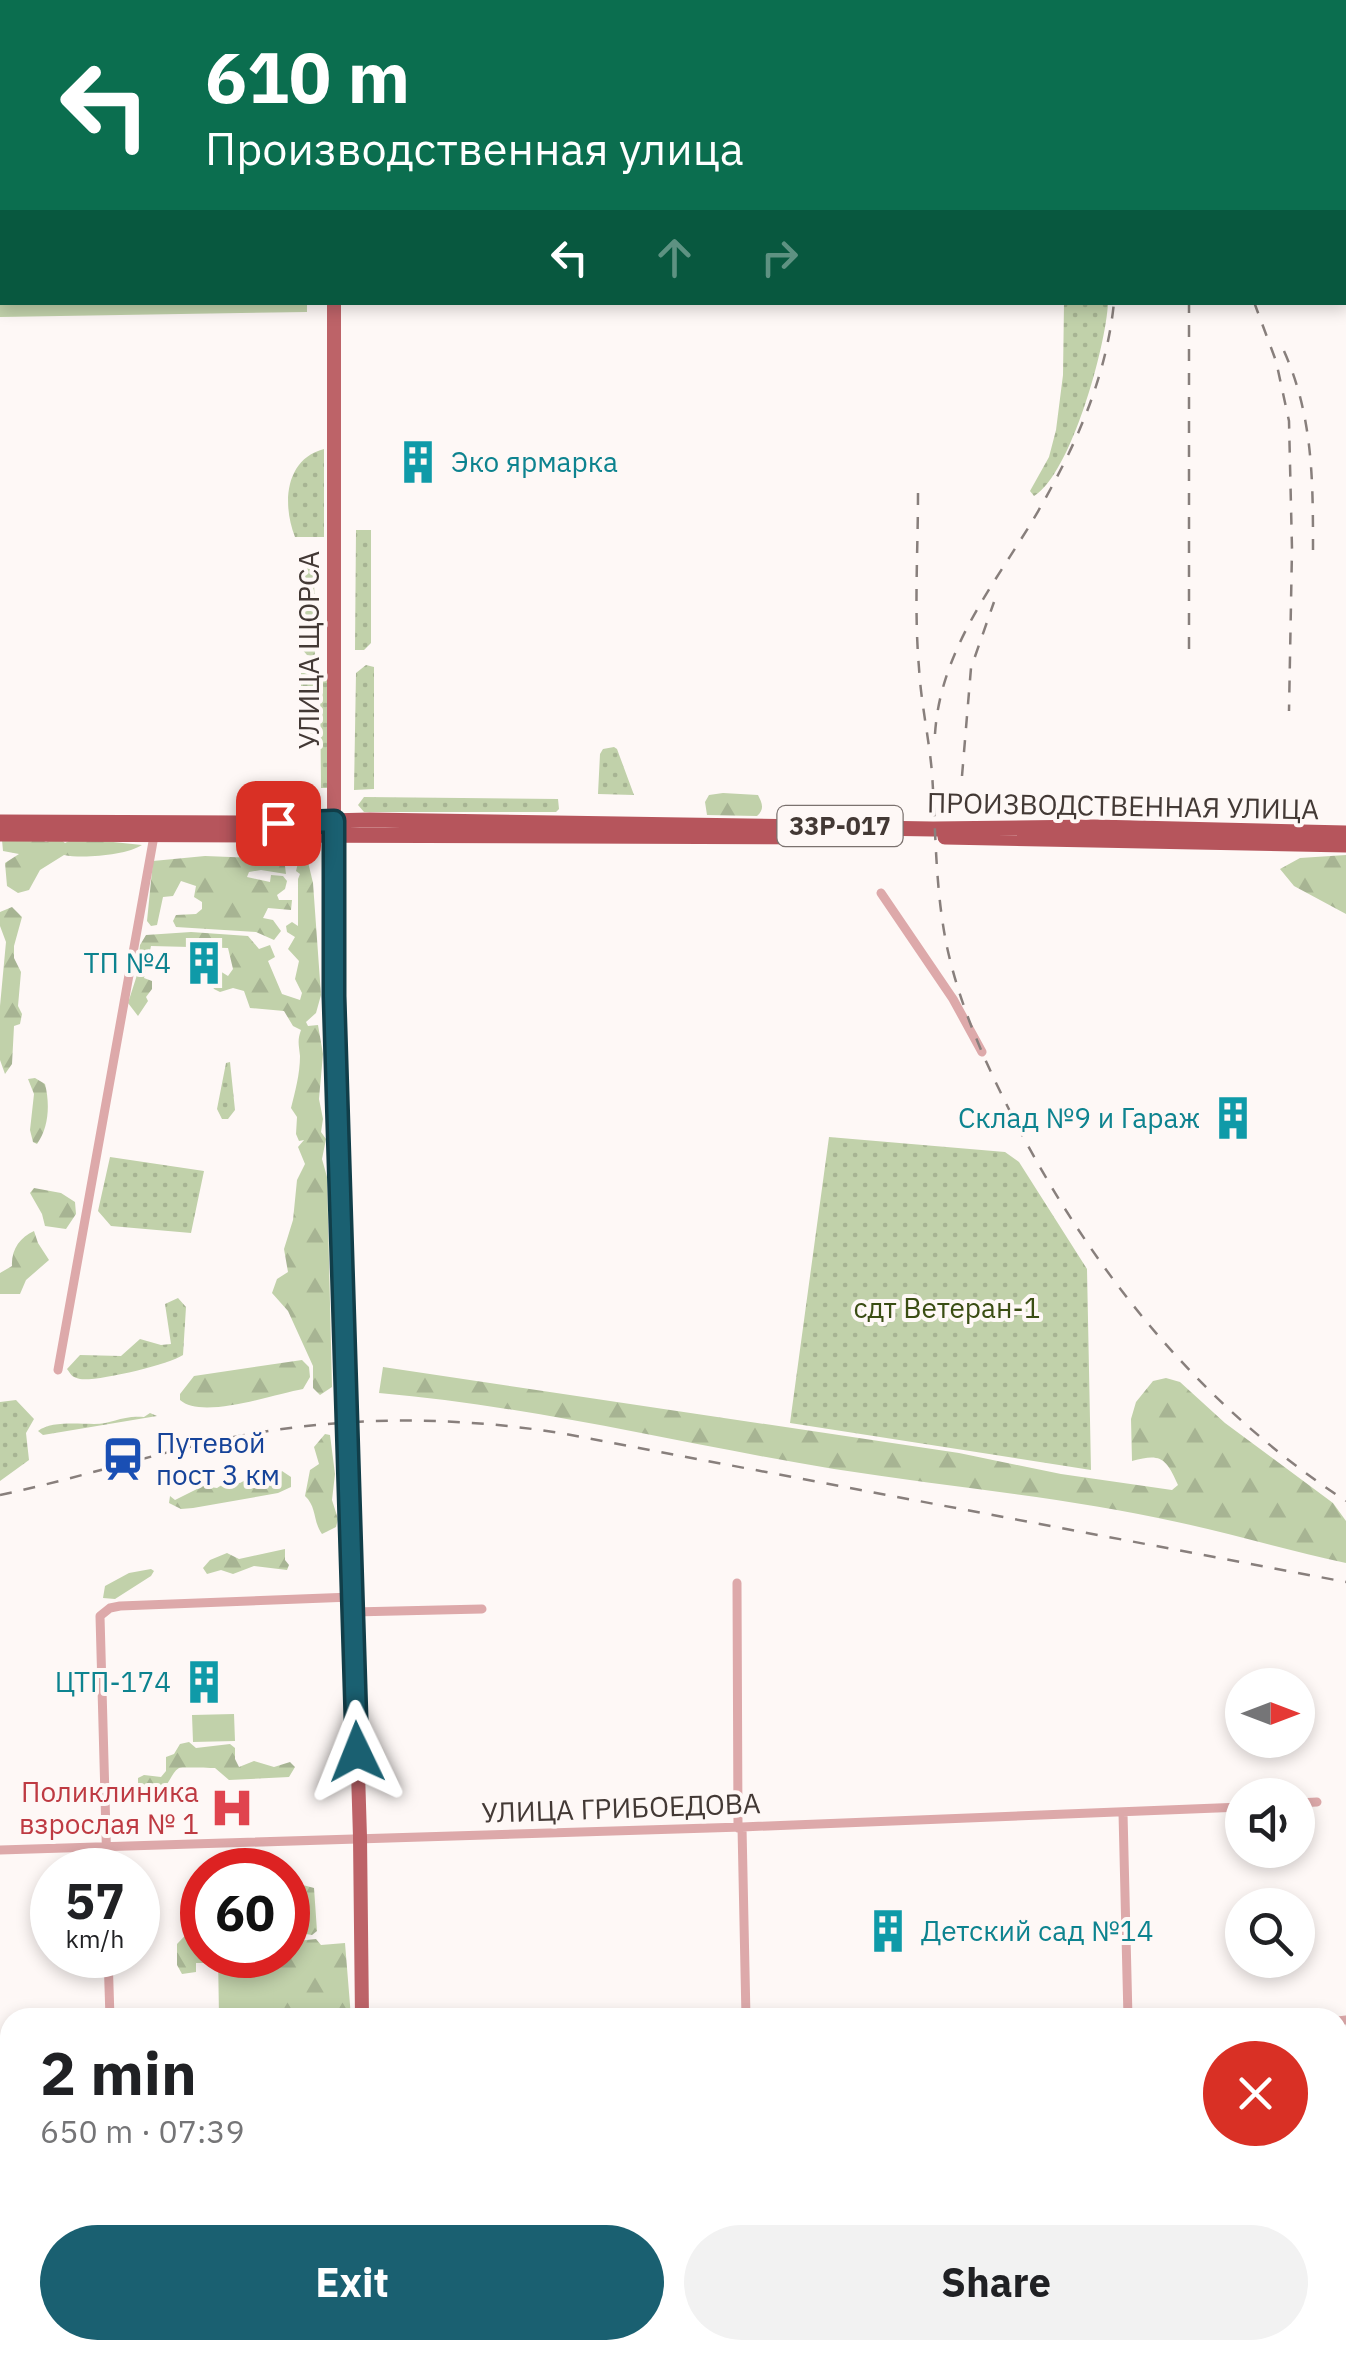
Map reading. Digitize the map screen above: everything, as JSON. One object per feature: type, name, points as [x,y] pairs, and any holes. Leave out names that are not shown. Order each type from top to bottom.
[{"type":"highway","name":"ПРОИЗВОДСТВЕННАЯ УЛИЦА","points":[[0,822],[934,837],[1346,834]]},
{"type":"highway","name":"ПРОИЗВОДСТВЕННАЯ УЛИЦА","points":[[0,834],[154,836],[334,828]]},
{"type":"highway","name":"ПРОИЗВОДСТВЕННАЯ УЛИЦА","points":[[1184,835],[1346,846]]},
{"type":"main road","name":"УЛИЦА ЩОРСА","points":[[334,305],[334,996],[362,2008]]},
{"type":"street","points":[[58,1370],[154,836]]},
{"type":"street","points":[[881,894],[953,999],[982,1052]]},
{"type":"street","points":[[736,1584],[746,2008]]},
{"type":"street","points":[[106,1848],[100,1616],[110,1608],[352,1605],[482,1609]]},
{"type":"street","name":"УЛИЦА ГРИБОЕДОВА","points":[[0,1850],[740,1828],[1225,1808]]},
{"type":"street","points":[[1124,1813],[1128,2008]]},
{"type":"street","points":[[109,1978],[110,2008]]},
{"type":"green space","points":[[0,305],[307,305],[307,312],[0,317]]},
{"type":"green space","points":[[1064,305],[1108,305],[1101,348],[1073,437],[1048,483],[1034,496],[1030,491],[1049,457],[1056,430],[1063,375]]},
{"type":"green space","points":[[324,449],[324,537],[295,537],[289,511],[290,484],[301,462]]},
{"type":"green space","points":[[356,530],[371,530],[371,643],[364,650],[355,650]]},
{"type":"green space","points":[[306,558],[314,559],[315,656],[307,655],[301,648]]},
{"type":"green space","points":[[366,665],[374,667],[374,789],[354,790],[356,673]]},
{"type":"green space","points":[[320,670],[327,676],[328,788],[321,788]]},
{"type":"green space","points":[[301,673],[314,673],[314,744],[301,744]]},
{"type":"green space","points":[[614,747],[634,795],[598,794],[600,754],[603,749]]},
{"type":"green space","points":[[244,789],[295,789],[303,796],[303,809],[244,809]]},
{"type":"green space","points":[[709,795],[758,795],[761,811],[757,816],[707,815],[705,802]]},
{"type":"green space","points":[[364,797],[558,799],[559,809],[364,812],[358,805]]},
{"type":"green space","points":[[36,837],[46,842],[58,837],[65,843],[75,838],[142,845],[105,855],[64,855],[40,870],[29,890],[18,893],[7,886],[5,863],[19,854],[3,851],[2,840]]},
{"type":"green space","points":[[1346,855],[1346,914],[1294,886],[1280,869],[1300,858]]},
{"type":"green space","points":[[205,856],[259,858],[285,866],[286,874],[261,870],[249,872],[247,877],[270,882],[271,875],[283,876],[287,881],[285,889],[277,895],[279,900],[292,900],[291,910],[268,908],[263,918],[273,920],[281,931],[274,940],[256,932],[176,927],[176,915],[196,914],[202,909],[202,902],[194,897],[196,886],[181,881],[173,896],[163,897],[157,925],[151,926],[147,921],[153,861]]},
{"type":"green space","points":[[304,860],[313,883],[321,995],[316,1013],[306,1022],[308,1026],[318,1025],[323,1054],[319,1099],[321,1132],[326,1139],[322,1159],[327,1177],[332,1387],[320,1395],[313,1388],[313,1366],[288,1311],[272,1293],[277,1279],[288,1272],[284,1249],[293,1220],[297,1180],[305,1164],[298,1147],[304,1140],[299,1141],[296,1134],[297,1117],[291,1108],[301,1030],[293,1026],[284,1011],[250,1008],[244,991],[214,989],[209,980],[215,968],[228,976],[233,969],[228,948],[151,946],[144,978],[152,981],[148,1001],[138,1016],[128,1003],[137,975],[140,945],[146,935],[191,932],[248,936],[259,949],[270,945],[275,957],[268,961],[282,994],[300,1000],[302,993],[295,979],[299,961],[288,949],[295,937],[287,932],[286,926],[292,922],[298,926],[300,874],[296,871],[298,863]]},
{"type":"green space","points":[[12,907],[22,917],[14,958],[21,972],[18,1006],[22,1014],[20,1024],[14,1026],[12,1064],[5,1074],[0,1060],[0,1006],[6,942],[0,912]]},
{"type":"green space","points":[[230,1062],[235,1110],[228,1119],[222,1119],[217,1109],[226,1063]]},
{"type":"green space","points":[[28,1079],[45,1084],[48,1107],[37,1144],[30,1130],[34,1094]]},
{"type":"green space","name":"сдт Ветеран-1","points":[[829,1137],[1005,1152],[1019,1162],[1087,1269],[1091,1470],[790,1423]]},
{"type":"green space","points":[[110,1157],[204,1171],[191,1233],[111,1226],[98,1211]]},
{"type":"green space","points":[[34,1188],[61,1193],[75,1202],[76,1214],[66,1229],[45,1226],[30,1193]]},
{"type":"green space","points":[[34,1231],[49,1260],[26,1280],[20,1294],[0,1294],[0,1273],[12,1266],[17,1245]]},
{"type":"green space","points":[[178,1298],[186,1307],[183,1355],[148,1368],[100,1378],[80,1379],[67,1369],[80,1355],[121,1356],[140,1339],[171,1344],[165,1304]]},
{"type":"green space","points":[[302,1360],[309,1367],[310,1377],[303,1389],[221,1407],[190,1405],[180,1400],[180,1394],[194,1376]]},
{"type":"green space","points":[[383,1367],[959,1453],[1061,1474],[1172,1490],[1178,1485],[1166,1463],[1156,1458],[1132,1461],[1131,1419],[1136,1402],[1153,1381],[1166,1378],[1180,1382],[1225,1423],[1333,1503],[1346,1521],[1346,1563],[1134,1513],[834,1469],[494,1407],[379,1393]]},
{"type":"green space","points":[[16,1400],[34,1419],[26,1433],[29,1460],[0,1481],[0,1402]]},
{"type":"green space","points":[[150,1413],[157,1416],[43,1435],[38,1431],[57,1424],[100,1424]]},
{"type":"green space","points":[[325,1434],[330,1435],[335,1474],[332,1500],[338,1519],[336,1527],[322,1534],[305,1496],[310,1470],[319,1464],[314,1447]]},
{"type":"green space","points":[[282,1471],[291,1477],[291,1487],[278,1493],[193,1508],[181,1509],[169,1503],[170,1496],[175,1500],[203,1486],[217,1488],[228,1481],[240,1483],[253,1476],[271,1480]]},
{"type":"green space","points":[[285,1549],[287,1570],[254,1566],[233,1574],[221,1570],[207,1574],[203,1568],[210,1560],[227,1553],[239,1559]]},
{"type":"green space","points":[[151,1569],[151,1576],[115,1599],[103,1598],[105,1586],[129,1573]]},
{"type":"green space","points":[[234,1714],[235,1741],[193,1742],[192,1715]]},
{"type":"green space","points":[[189,1742],[196,1748],[230,1744],[235,1748],[239,1767],[254,1761],[274,1767],[290,1762],[295,1767],[289,1777],[229,1780],[215,1768],[179,1768],[156,1795],[148,1799],[138,1794],[138,1778],[161,1777],[166,1771],[166,1757],[174,1754],[180,1744]]},
{"type":"green space","points":[[310,1887],[314,1888],[317,1931],[312,1935]]},
{"type":"green space","points":[[316,1939],[321,1945],[345,1943],[350,2008],[270,2008],[271,1978],[310,1978],[310,1940]]},
{"type":"green space","points":[[180,1941],[180,1970],[177,1965]]},
{"type":"green space","points":[[218,1978],[273,1978],[274,2008],[219,2008]]},
{"type":"railway","points":[[935,734],[939,705],[956,650],[1045,499],[1084,418],[1103,361],[1114,305]]},
{"type":"railway","points":[[1189,305],[1189,649]]},
{"type":"railway","points":[[1255,305],[1276,361],[1289,421],[1289,711]]},
{"type":"railway","points":[[1284,351],[1306,424],[1313,550]]},
{"type":"railway","points":[[918,493],[918,646],[932,773],[940,904],[953,971],[977,1040],[1050,1184],[1120,1288],[1201,1382],[1246,1425],[1346,1501]]},
{"type":"railway","points":[[962,776],[971,668],[994,602]]},
{"type":"railway","points":[[0,1495],[209,1442],[279,1429],[359,1422],[480,1423],[560,1433],[1346,1582]]},
{"type":"place","name":"Эко ярмарка","points":[[418,462]]},
{"type":"place","name":"ТП №4","points":[[204,963]]},
{"type":"place","name":"Склад №9 и Гараж","points":[[1233,1118]]},
{"type":"place","name":"Путевой пост 3 км","points":[[123,1459]]},
{"type":"place","name":"ЦТП-174","points":[[204,1682]]},
{"type":"place","name":"Поликлиника взрослая № 1","points":[[232,1808]]},
{"type":"place","name":"Детский сад №14","points":[[888,1931]]},
{"type":"route","points":[[278,823],[334,821],[334,996],[357,1752]]}]
